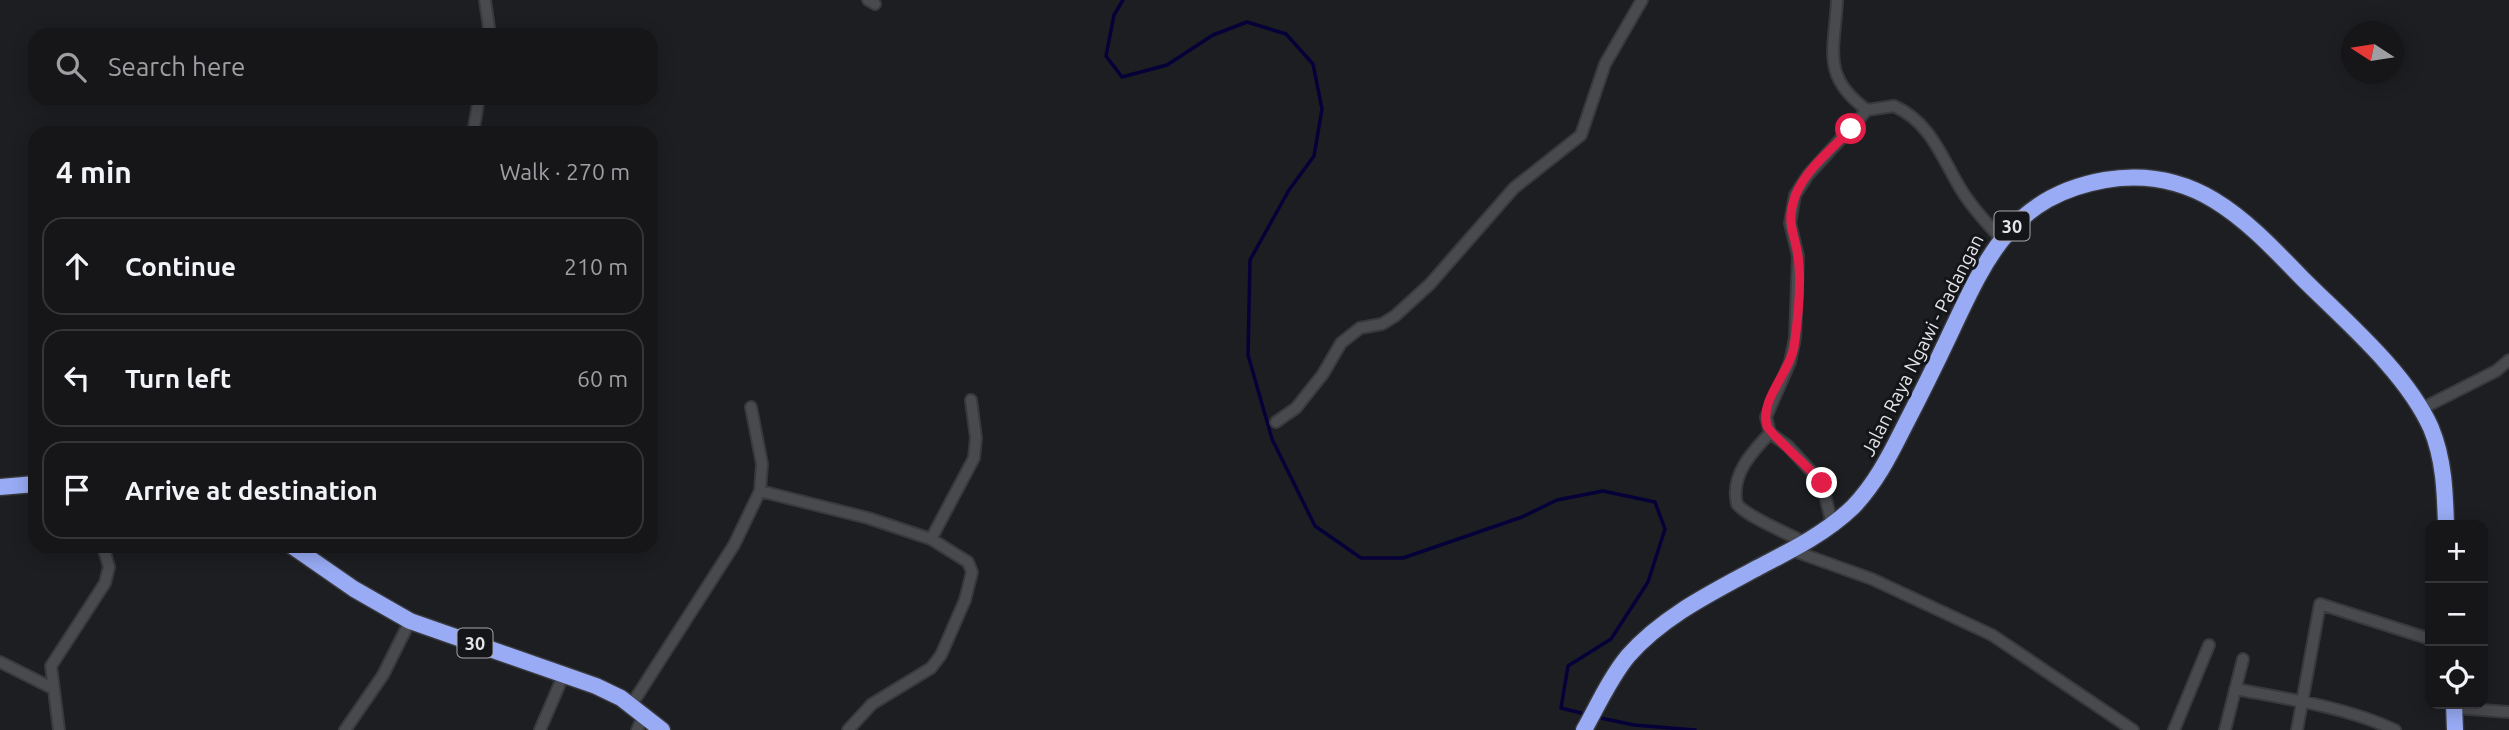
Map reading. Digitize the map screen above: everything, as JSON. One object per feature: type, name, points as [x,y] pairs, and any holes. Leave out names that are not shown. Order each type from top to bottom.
[{"type":"highway","name":"Jalan Raya Ngawi - Padangan","points":[[1584,730],[1605,690],[1628,656],[1657,629],[1717,590],[1798,546],[1832,524],[1863,497],[1880,473],[1969,292],[2000,239],[2026,213],[2075,187],[2113,179],[2164,179],[2196,189],[2228,209],[2271,244],[2344,318],[2421,409],[2440,459],[2446,520]]},
{"type":"highway","points":[[0,487],[28,485]]},
{"type":"highway","name":"30","points":[[302,553],[354,589],[410,621],[564,674],[621,698],[637,717],[662,730]]},
{"type":"highway","points":[[2455,709],[2455,730]]},
{"type":"street","points":[[485,0],[489,28]]},
{"type":"street","points":[[1276,422],[1296,408],[1323,374],[1341,343],[1360,328],[1382,324],[1395,316],[1430,284],[1514,188],[1581,135],[1605,64],[1642,0]]},
{"type":"street","points":[[1836,0],[1832,54],[1834,73],[1849,95],[1867,110]]},
{"type":"street","points":[[474,126],[478,105]]},
{"type":"street","points":[[1832,524],[1822,483],[1788,446],[1770,433],[1766,423],[1767,410],[1790,362],[1795,338],[1798,262],[1790,229],[1793,202],[1802,182],[1867,110],[1894,106],[1922,126],[1943,151],[1969,202],[2000,239]]},
{"type":"street","points":[[2421,409],[2496,372],[2509,360]]},
{"type":"street","points":[[931,539],[974,458],[976,438],[971,400]]},
{"type":"street","points":[[637,717],[734,545],[760,491],[762,464],[751,407]]},
{"type":"street","points":[[1770,433],[1745,463],[1737,488],[1737,504],[1751,516],[1765,520],[1798,546],[1992,635],[2133,730]]},
{"type":"street","points":[[760,491],[868,518],[931,539],[968,562],[972,572],[965,600],[941,654],[931,668],[872,704],[848,730]]},
{"type":"street","points":[[60,730],[50,673],[54,660],[107,578],[108,563],[105,553]]},
{"type":"street","points":[[2297,730],[2320,604],[2425,637]]},
{"type":"street","points":[[345,730],[383,675],[410,621]]},
{"type":"street","points":[[2174,730],[2208,645]]},
{"type":"street","points":[[2225,730],[2243,659]]},
{"type":"street","points":[[0,662],[52,688]]},
{"type":"street","points":[[540,730],[564,674]]},
{"type":"street","points":[[2235,689],[2302,702],[2363,718],[2395,730]]},
{"type":"street","points":[[2482,709],[2509,712]]},
{"type":"waterway","points":[[1123,0],[1114,15],[1106,56],[1122,77],[1167,65],[1213,35],[1247,22],[1286,34],[1313,64],[1322,109],[1314,156],[1289,190],[1250,260],[1248,355],[1272,439],[1315,526],[1361,558],[1403,558],[1522,517],[1557,500],[1603,491],[1655,502],[1665,529],[1648,582],[1611,639],[1568,666],[1561,708],[1585,714]]},
{"type":"waterway","points":[[1596,717],[1634,725],[1695,730]]},
{"type":"route","points":[[1822,483],[1788,446],[1770,433],[1766,417],[1770,401],[1794,350],[1798,256],[1790,229],[1793,202],[1802,182],[1851,129]]}]
